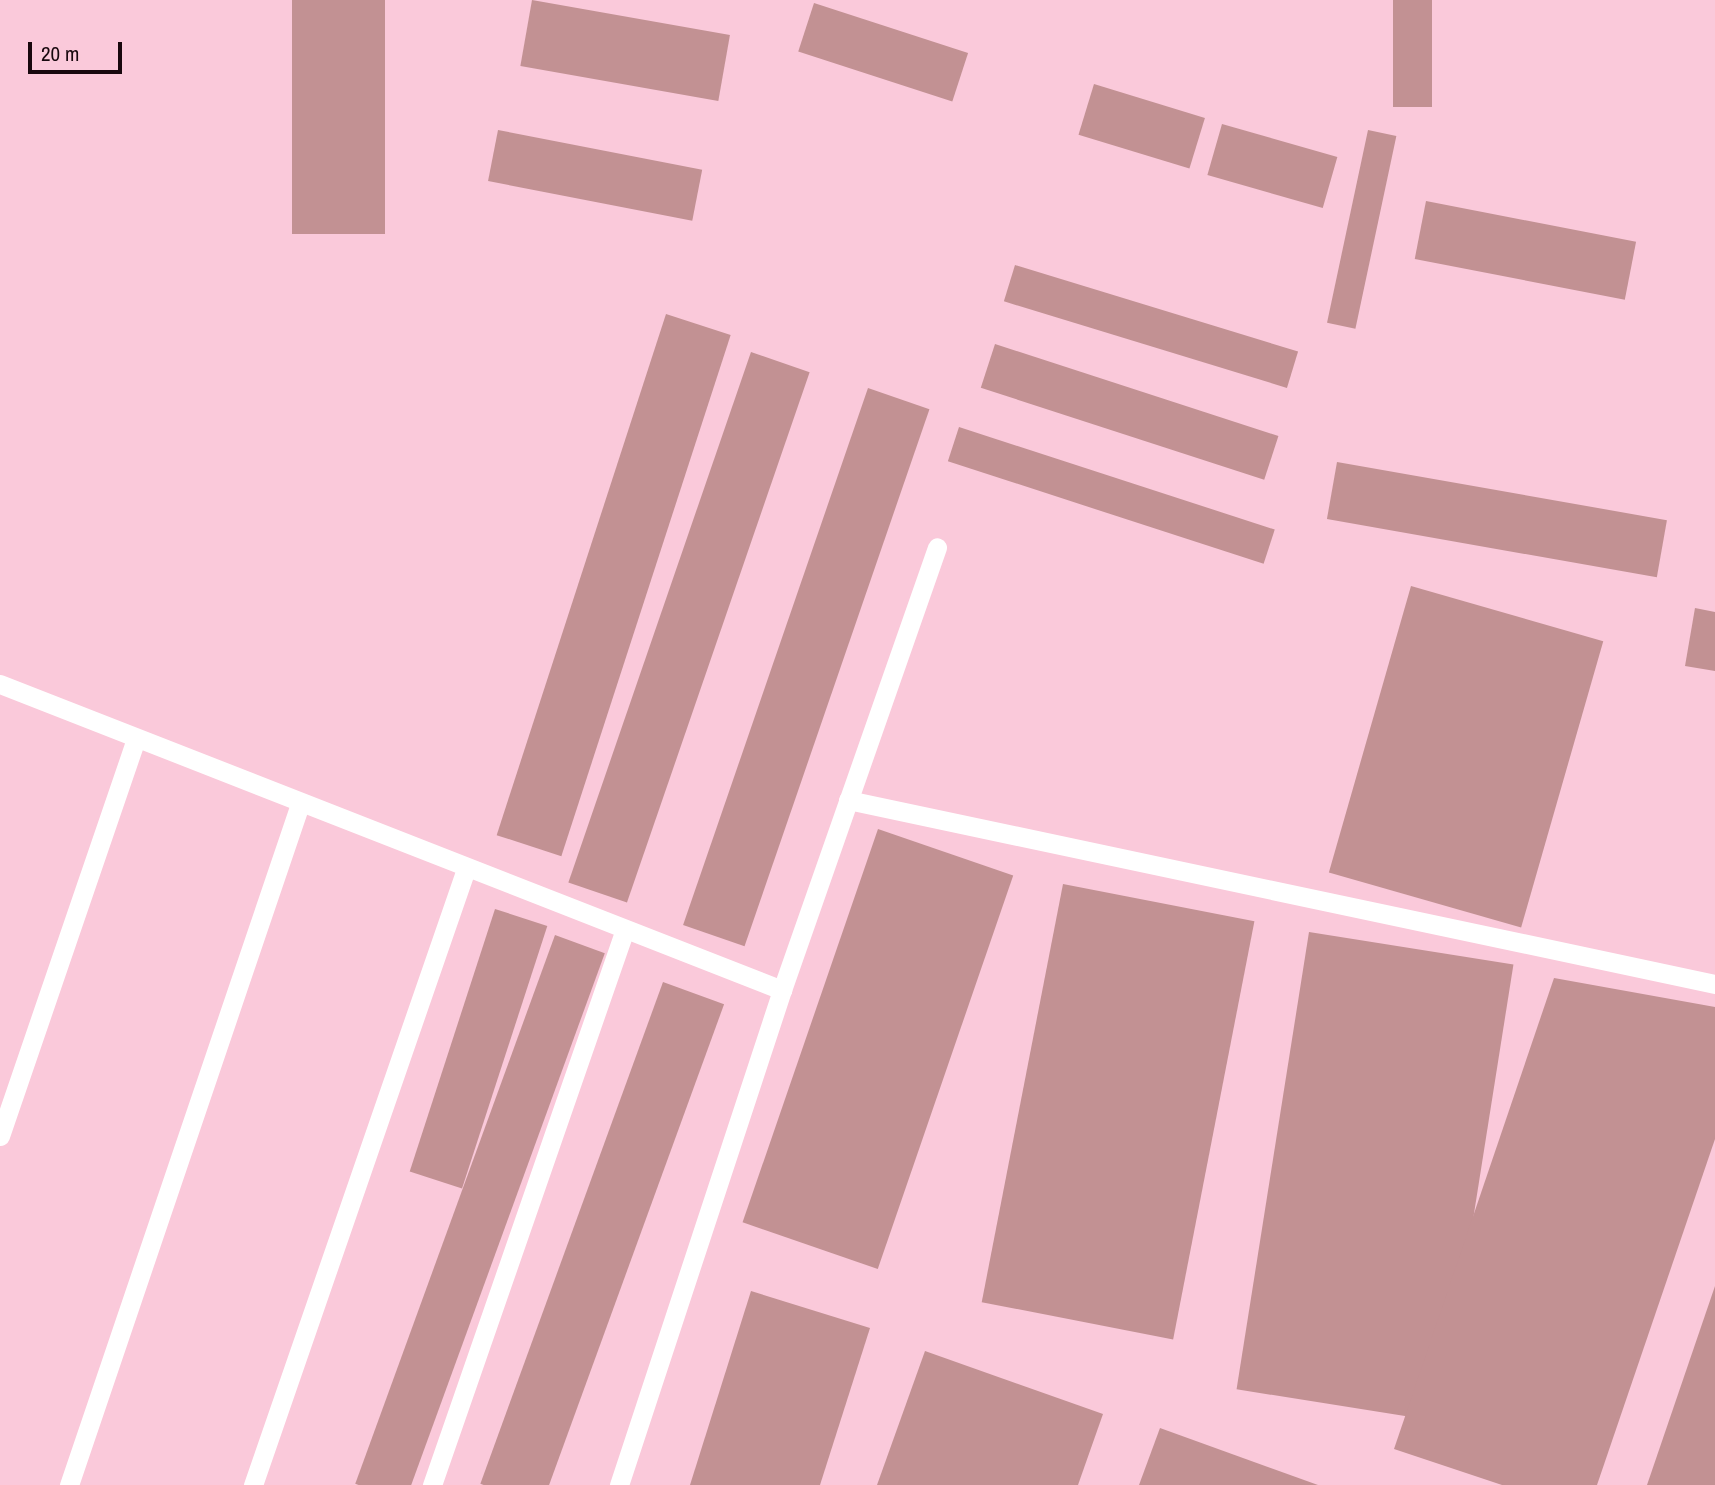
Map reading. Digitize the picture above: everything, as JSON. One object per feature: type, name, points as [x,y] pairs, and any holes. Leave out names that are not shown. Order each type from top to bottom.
[{"type":"lane","points":[[620,1485],[782,990],[937,547]]},
{"type":"lane","points":[[0,684],[624,932],[782,990]]},
{"type":"lane","points":[[0,1136],[136,739]]},
{"type":"lane","points":[[848,800],[1715,984]]},
{"type":"lane","points":[[69,1485],[300,804]]},
{"type":"lane","points":[[253,1485],[466,869]]},
{"type":"lane","points":[[432,1485],[624,932]]},
{"type":"building","points":[[292,0],[385,0],[385,234],[292,234]]},
{"type":"building","points":[[532,0],[730,35],[718,101],[520,66]]},
{"type":"building","points":[[1393,0],[1432,0],[1432,107],[1393,107]]},
{"type":"building","points":[[814,3],[968,53],[952,102],[798,52]]},
{"type":"building","points":[[1094,84],[1205,118],[1189,169],[1079,135]]},
{"type":"building","points":[[1222,124],[1337,157],[1323,208],[1207,175]]},
{"type":"building","points":[[498,130],[702,170],[692,221],[488,181]]},
{"type":"building","points":[[1368,130],[1396,136],[1355,329],[1327,323]]},
{"type":"building","points":[[1426,201],[1636,242],[1625,300],[1415,259]]},
{"type":"building","points":[[1015,265],[1298,352],[1287,388],[1004,301]]},
{"type":"building","points":[[666,314],[731,335],[561,856],[497,835]]},
{"type":"building","points":[[995,344],[1278,436],[1264,480],[981,388]]},
{"type":"building","points":[[751,352],[810,372],[627,903],[568,882]]},
{"type":"building","points":[[868,388],[929,409],[745,946],[683,925]]},
{"type":"building","points":[[959,427],[1275,530],[1264,564],[948,461]]},
{"type":"building","points":[[1337,462],[1667,520],[1657,577],[1327,519]]},
{"type":"building","points":[[1411,586],[1603,641],[1521,928],[1329,872]]},
{"type":"building","points":[[1695,608],[1715,612],[1715,671],[1685,666]]},
{"type":"building","points":[[878,829],[1013,876],[878,1269],[743,1222]]},
{"type":"building","points":[[1063,884],[1254,921],[1173,1339],[982,1302]]},
{"type":"building","points":[[495,909],[547,926],[462,1188],[410,1171]]},
{"type":"building","points":[[1309,932],[1513,964],[1441,1422],[1237,1389]]},
{"type":"building","points":[[555,935],[605,953],[411,1485],[355,1484]]},
{"type":"building","points":[[1554,978],[1715,1007],[1715,1139],[1597,1485],[1502,1485],[1394,1449]]},
{"type":"building","points":[[663,982],[724,1004],[549,1485],[480,1484]]},
{"type":"building","points":[[1715,1286],[1715,1485],[1647,1485]]},
{"type":"building","points":[[751,1291],[870,1328],[820,1485],[690,1485]]},
{"type":"building","points":[[925,1351],[1103,1414],[1078,1485],[877,1485]]},
{"type":"building","points":[[1160,1428],[1318,1485],[1139,1485]]}]
